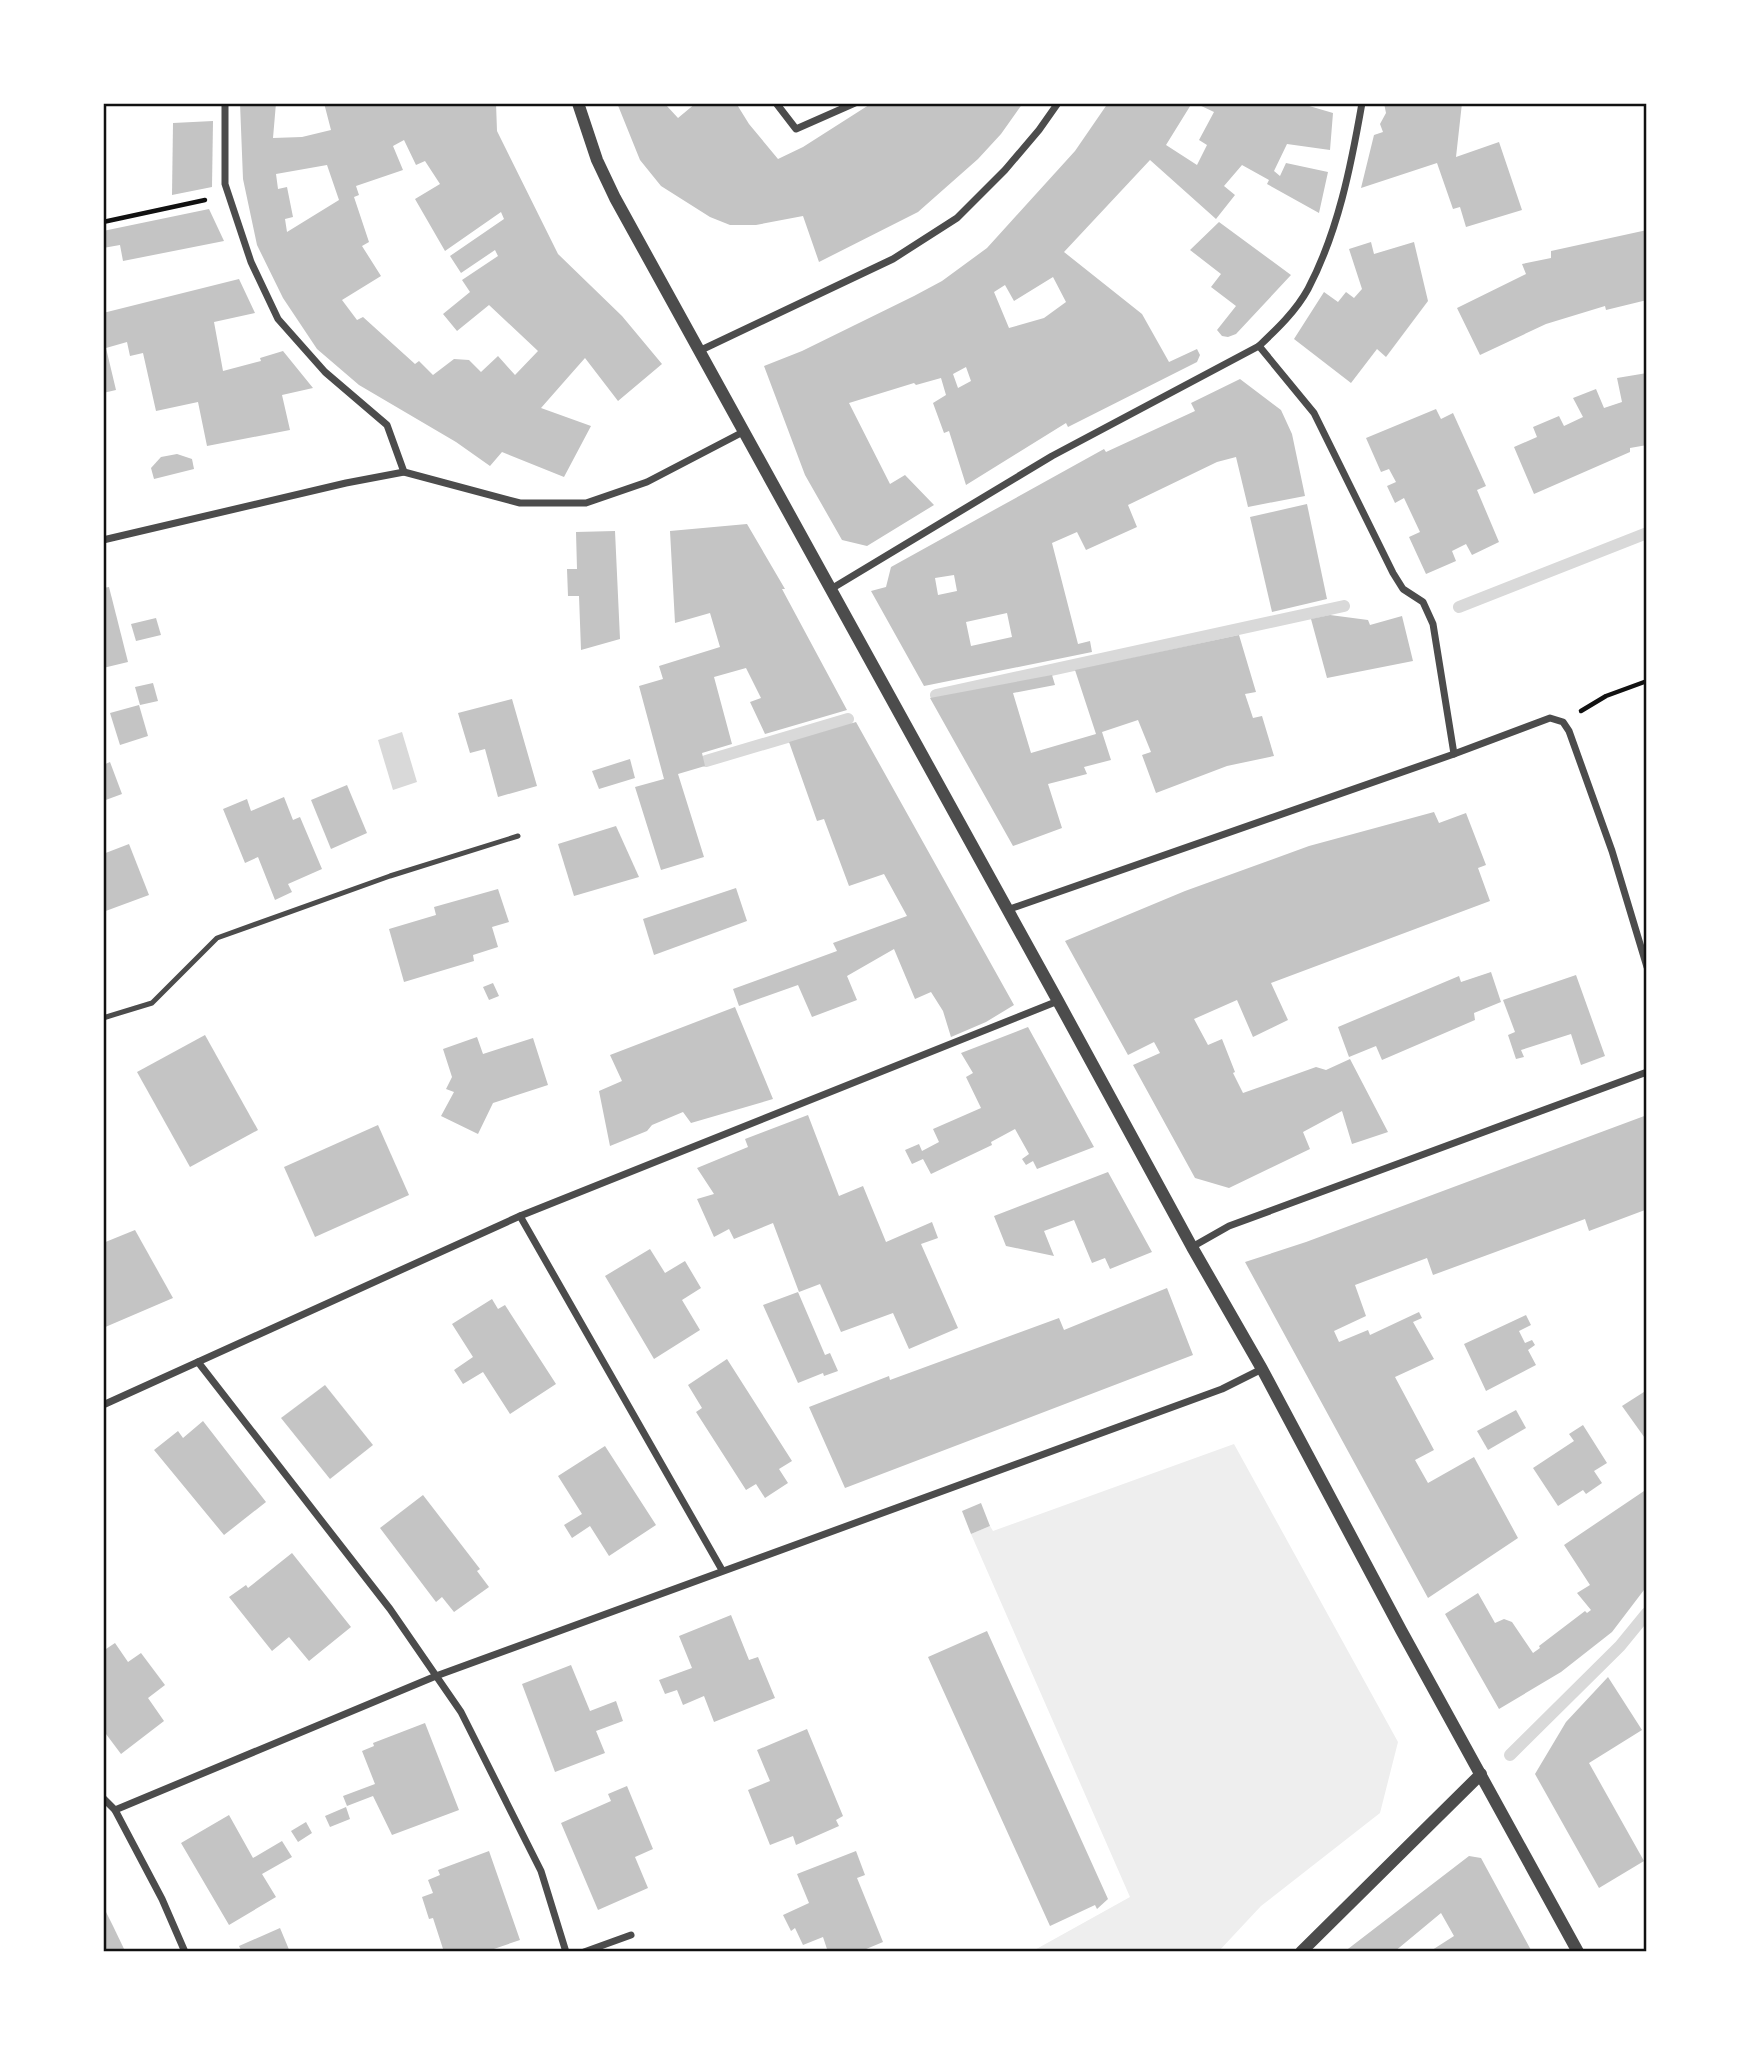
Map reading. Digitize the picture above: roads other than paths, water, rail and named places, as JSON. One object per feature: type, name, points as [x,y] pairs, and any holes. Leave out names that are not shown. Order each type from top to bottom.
[{"type":"street","points":[[225,103],[225,184],[251,262],[278,319],[325,372],[387,425],[404,472]]},
{"type":"street","points":[[578,103],[597,160],[615,198],[1192,1247],[1262,1369],[1401,1630],[1578,1952]]},
{"type":"street","points":[[776,103],[796,129],[855,103]]},
{"type":"street","points":[[699,351],[893,259],[957,218],[1006,170],[1040,130],[1058,103]]},
{"type":"street","points":[[831,589],[1052,456],[1259,346],[1287,319],[1308,289],[1333,228],[1349,172],[1362,103]]},
{"type":"street","points":[[1259,346],[1314,413],[1393,573],[1403,589],[1423,602],[1433,624],[1454,754]]},
{"type":"street","points":[[103,540],[345,483],[404,472],[520,503],[586,503],[647,482],[743,432]]},
{"type":"street","points":[[1007,910],[1454,754],[1549,718],[1563,722],[1569,731],[1612,851],[1647,967]]},
{"type":"street","points":[[103,1405],[520,1216],[1058,1001]]},
{"type":"street","points":[[1192,1247],[1229,1226],[1647,1072]]},
{"type":"street","points":[[520,1216],[722,1570]]},
{"type":"street","points":[[198,1362],[390,1609],[461,1712],[541,1871],[566,1952]]},
{"type":"street","points":[[115,1810],[436,1675],[1222,1389],[1262,1369]]},
{"type":"street","points":[[1301,1952],[1481,1774]]},
{"type":"street","points":[[103,1798],[115,1810],[162,1899],[185,1952]]},
{"type":"street","points":[[584,1952],[631,1935]]},
{"type":"lane","points":[[103,1018],[152,1003],[217,938],[390,876],[518,836]]},
{"type":"waterway","points":[[1459,607],[1647,533]]},
{"type":"waterway","points":[[936,695],[1344,606]]},
{"type":"waterway","points":[[706,761],[848,719]]},
{"type":"waterway","points":[[1510,1755],[1620,1646],[1647,1613]]}]
